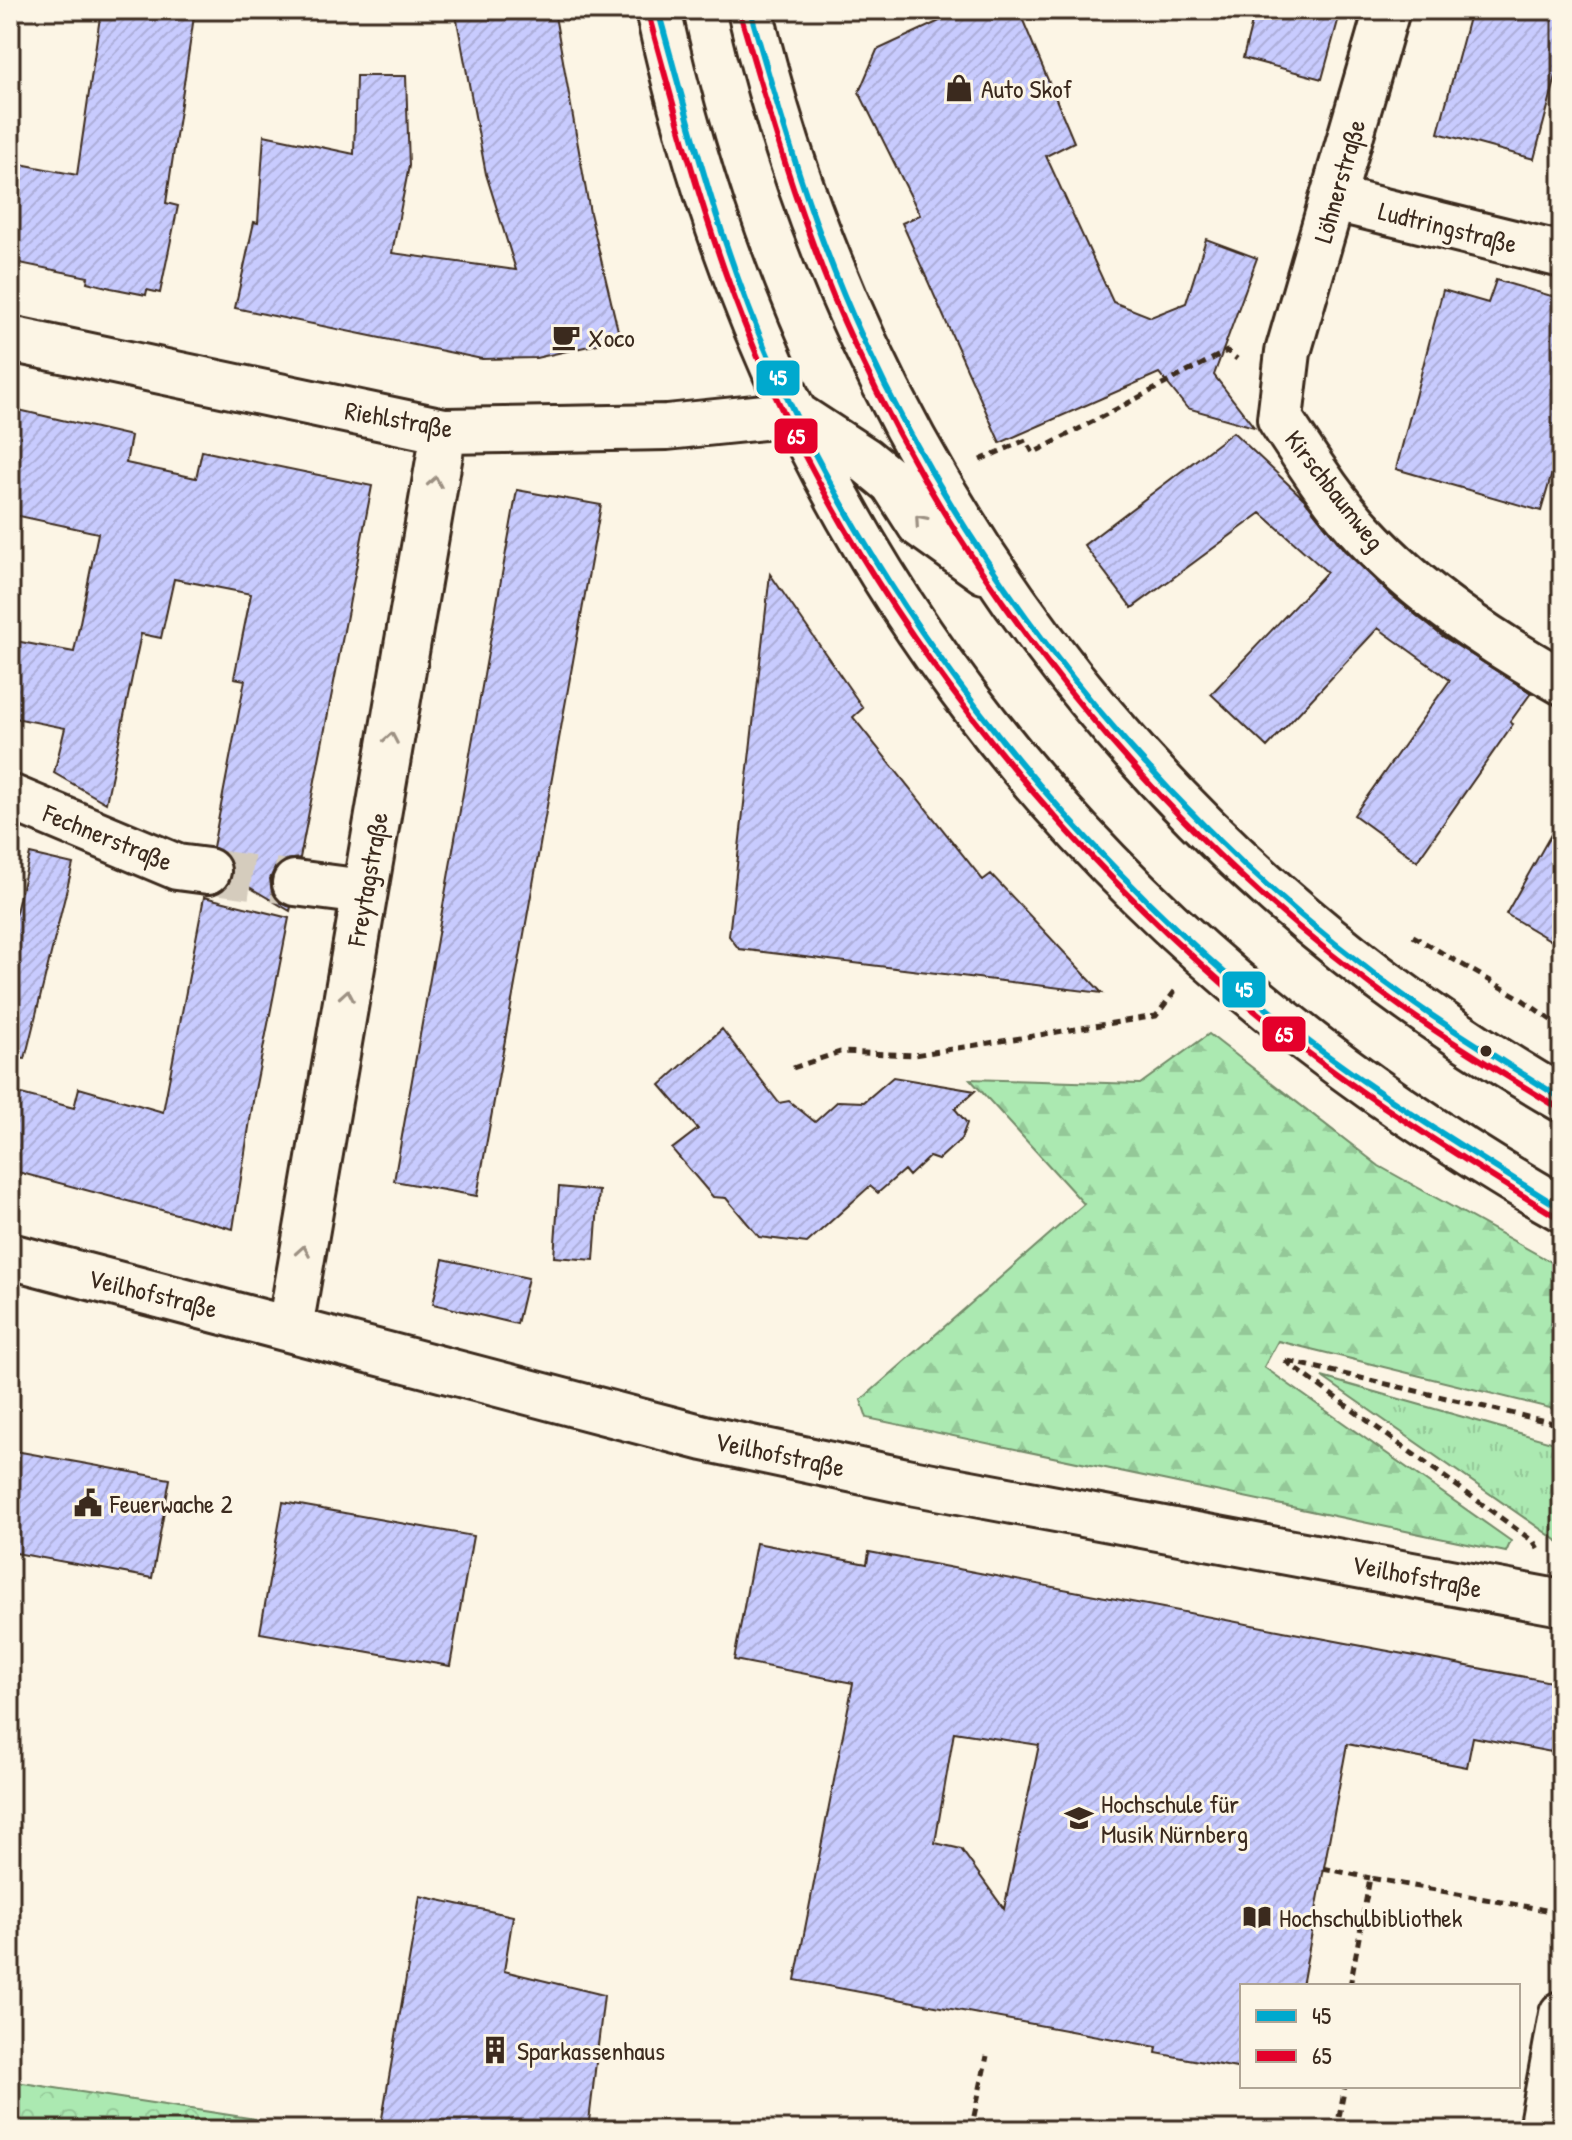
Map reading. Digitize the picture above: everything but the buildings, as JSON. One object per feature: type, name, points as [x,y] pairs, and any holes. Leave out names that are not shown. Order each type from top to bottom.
[{"type":"street","points":[[658,10],[700,172],[741,289],[794,414],[865,547],[939,662],[1058,812],[1199,954],[1286,1026],[1405,1113],[1562,1209]]},
{"type":"street","points":[[750,10],[794,167],[852,312],[913,438],[1003,585],[1106,723],[1239,861],[1319,931],[1402,994],[1562,1099]]},
{"type":"street","name":"Löhnerstraße","points":[[1285,373],[1387,10]]},
{"type":"street","name":"Ludtringstraße","points":[[1335,199],[1562,255]]},
{"type":"street","name":"Riehlstraße","points":[[10,339],[444,431],[667,427],[794,414]]},
{"type":"street","name":"Kirschbaumweg","points":[[1285,373],[1280,419],[1362,532],[1424,592],[1523,660],[1562,682]]},
{"type":"street","points":[[794,414],[865,460],[893,483],[920,525],[1003,585]]},
{"type":"street","name":"Freytagstraße","points":[[290,1328],[444,431]]},
{"type":"street","name":"Fechnerstraße","points":[[10,797],[177,867],[208,871]]},
{"type":"street","points":[[295,883],[364,892]]},
{"type":"street","name":"Veilhofstraße","points":[[10,1256],[290,1328],[383,1356],[719,1441],[911,1482],[1562,1603]]},
{"type":"street","points":[[1541,2130],[1562,2014]]},
{"type":"path","points":[[977,461],[1026,440],[1033,453],[1227,351],[1285,373]]},
{"type":"path","points":[[1404,931],[1520,998],[1562,1028]]},
{"type":"path","points":[[793,1068],[840,1052],[915,1055],[1156,1016],[1199,954]]},
{"type":"path","points":[[1541,1555],[1534,1542],[1284,1360],[1562,1425]]},
{"type":"path","points":[[1323,1868],[1562,1913]]},
{"type":"path","points":[[1350,1984],[1370,1878]]},
{"type":"path","points":[[971,2130],[987,2056]]},
{"type":"path","points":[[1339,2117],[1345,2088]]},
{"type":"green space","points":[[1209,1034],[1379,1166],[1562,1268],[1562,1411],[1278,1341],[1264,1367],[1511,1541],[1506,1552],[867,1418],[861,1400],[1084,1204],[970,1079],[1140,1084]]},
{"type":"green space","points":[[1322,1377],[1562,1445],[1562,1544]]},
{"type":"green space","points":[[10,2081],[255,2119],[262,2130],[10,2130]]},
{"type":"tunnel","points":[[208,871],[295,883]]},
{"type":"transit line","name":"45","points":[[658,10],[727,248],[782,387],[824,471],[871,553],[922,632],[978,709],[1037,782],[1100,852],[1166,919],[1236,983],[1354,1074],[1562,1209]]},
{"type":"transit line","name":"45","points":[[750,10],[815,219],[864,341],[912,437],[967,530],[1029,621],[1097,708],[1170,790],[1248,868],[1330,939],[1415,1004],[1562,1099]]},
{"type":"transit line","name":"65","points":[[648,13],[718,252],[773,391],[816,476],[863,558],[914,638],[970,714],[1030,788],[1093,858],[1160,926],[1230,990],[1348,1082],[1557,1217]]},
{"type":"transit line","name":"65","points":[[740,13],[805,223],[855,346],[904,443],[959,537],[1021,628],[1089,715],[1162,797],[1239,874],[1322,946],[1408,1012],[1557,1107]]},
{"type":"place","name":"Auto Skof","points":[[959,88]]},
{"type":"place","name":"Xoco","points":[[566,337]]},
{"type":"place","name":"Feuerwache 2","points":[[88,1503]]},
{"type":"place","name":"Hochschule für Musik Nürnberg","points":[[1079,1818]]},
{"type":"place","name":"Hochschulbibliothek","points":[[1257,1917]]},
{"type":"place","name":"Sparkassenhaus","points":[[495,2050]]}]
